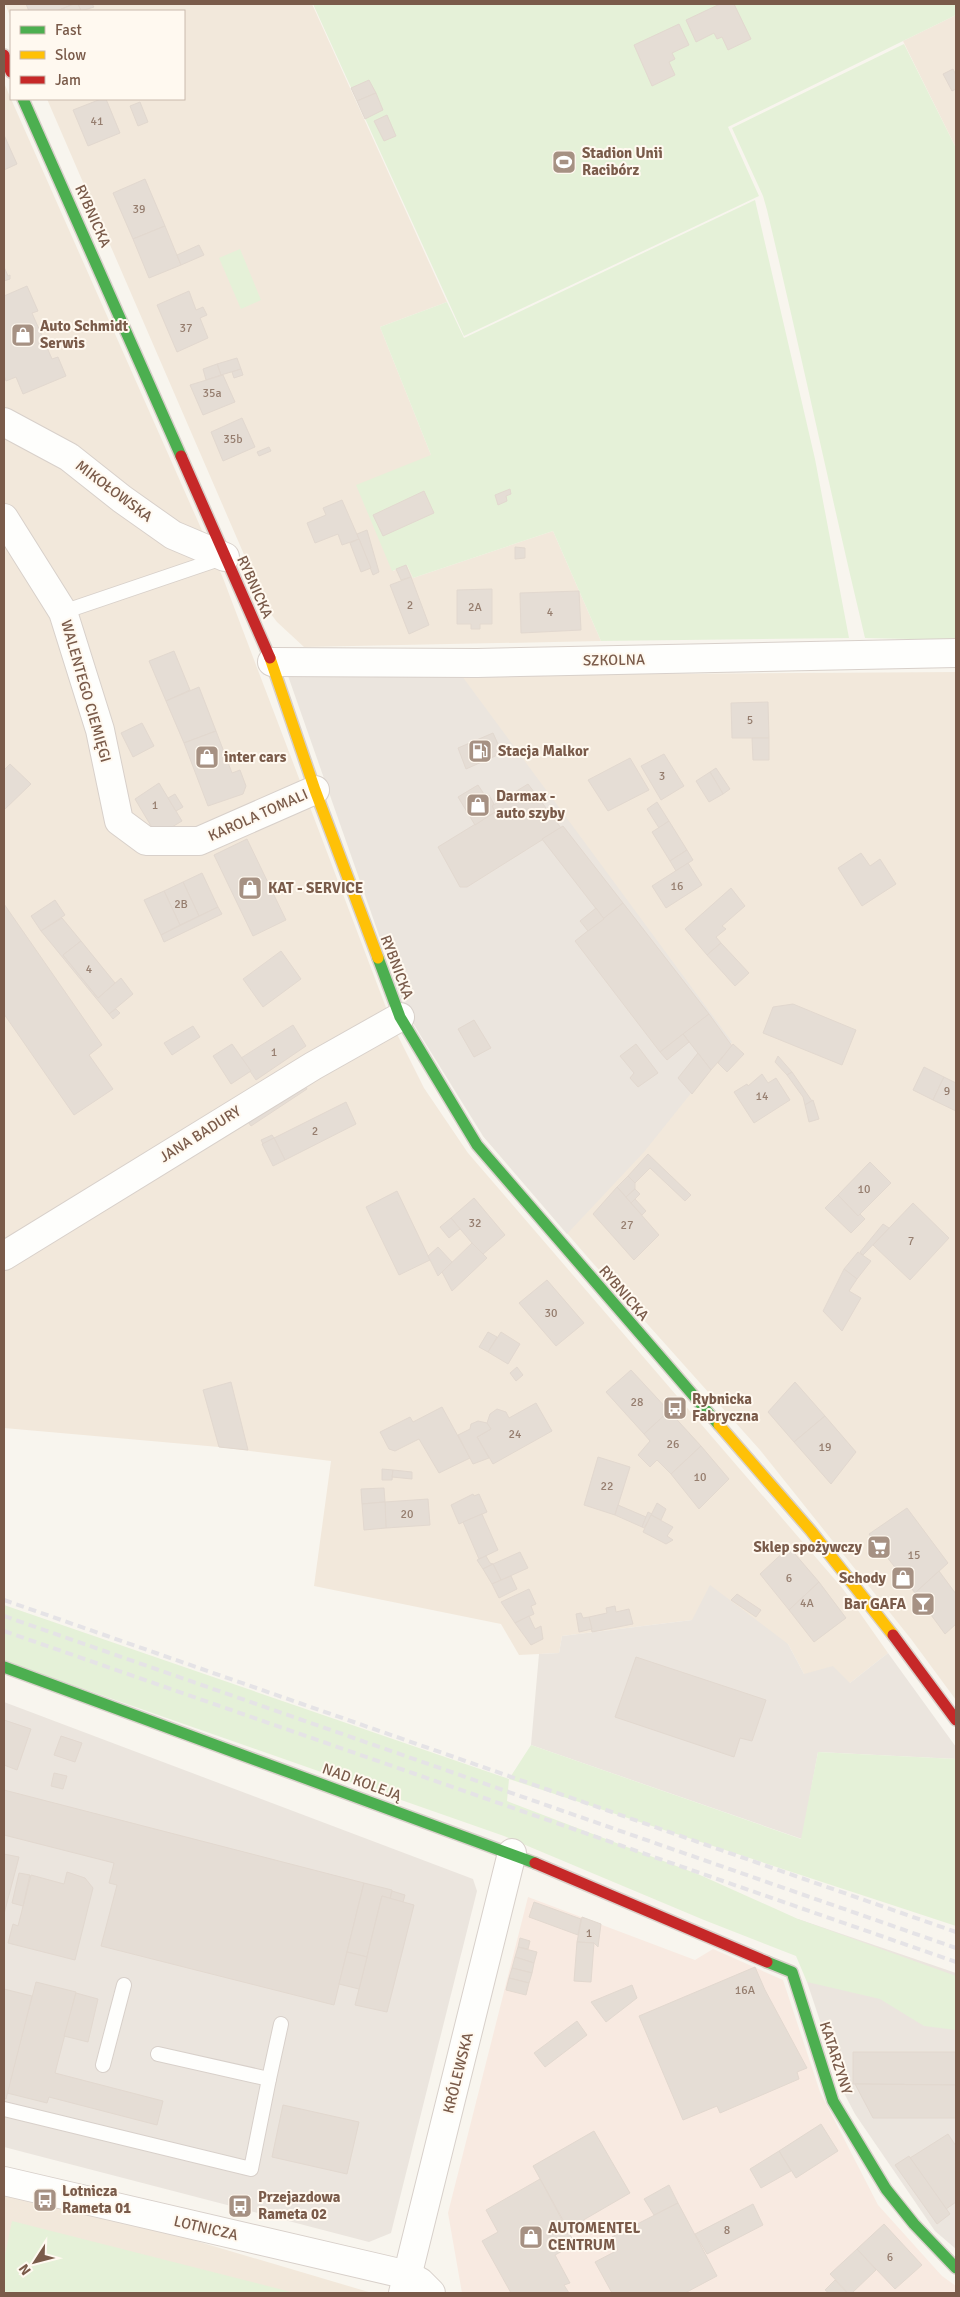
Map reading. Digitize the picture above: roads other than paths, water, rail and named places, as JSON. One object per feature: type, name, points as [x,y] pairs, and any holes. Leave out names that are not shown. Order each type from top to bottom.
[{"type":"street","points":[[4,55],[10,70]]},
{"type":"street","name":"RYBNICKA","points":[[23,100],[184,458],[225,557],[272,662],[315,790],[400,1016],[477,1145],[811,1531],[889,1629],[956,1720]]},
{"type":"street","name":"MIKOŁOWSKA","points":[[4,422],[69,457],[122,499],[173,535],[225,557]]},
{"type":"street","name":"WALENTEGO CIEMIĘGI","points":[[4,518],[64,612],[100,730],[119,821]]},
{"type":"street","name":"SZKOLNA","points":[[272,662],[477,663],[956,653]]},
{"type":"street","name":"KAROLA TOMALI","points":[[119,821],[146,841],[199,841],[315,790]]},
{"type":"street","name":"JANA BADURY","points":[[4,1256],[313,1066],[400,1016]]},
{"type":"street","name":"NAD KOLEJĄ","points":[[4,1667],[512,1853],[706,1938]]},
{"type":"street","name":"KRÓLEWSKA","points":[[406,2284],[512,1853]]},
{"type":"street","name":"KATARZYNY","points":[[706,1938],[792,1972],[833,2101],[886,2189],[914,2224],[956,2268]]},
{"type":"street","name":"LOTNICZA","points":[[4,2181],[406,2284]]},
{"type":"street","points":[[406,2284],[420,2282],[431,2293]]},
{"type":"lane","points":[[64,612],[225,557]]},
{"type":"lane","points":[[103,2065],[124,1985]]},
{"type":"lane","points":[[4,2110],[250,2169],[281,2024]]},
{"type":"lane","points":[[158,2054],[269,2080]]},
{"type":"railway","points":[[4,1600],[956,1932]]},
{"type":"railway","points":[[4,1616],[956,1948]]},
{"type":"railway","points":[[4,1631],[956,1962]]},
{"type":"place","name":"Stadion Unii Racibórz","points":[[564,162]]},
{"type":"place","name":"Auto Schmidt Serwis","points":[[23,335]]},
{"type":"place","name":"Stacja Malkor","points":[[480,751]]},
{"type":"place","name":"inter cars","points":[[207,757]]},
{"type":"place","name":"Darmax - auto szyby","points":[[478,805]]},
{"type":"place","name":"KAT - SERVICE","points":[[250,888]]},
{"type":"place","name":"Rybnicka Fabryczna","points":[[675,1408]]},
{"type":"place","name":"Sklep spożywczy","points":[[879,1547]]},
{"type":"place","name":"Schody","points":[[903,1578]]},
{"type":"place","name":"Bar GAFA","points":[[923,1604]]},
{"type":"place","name":"Lotnicza Rameta 01","points":[[45,2200]]},
{"type":"place","name":"Przejazdowa Rameta 02","points":[[240,2206]]},
{"type":"place","name":"AUTOMENTEL CENTRUM","points":[[531,2237]]}]
